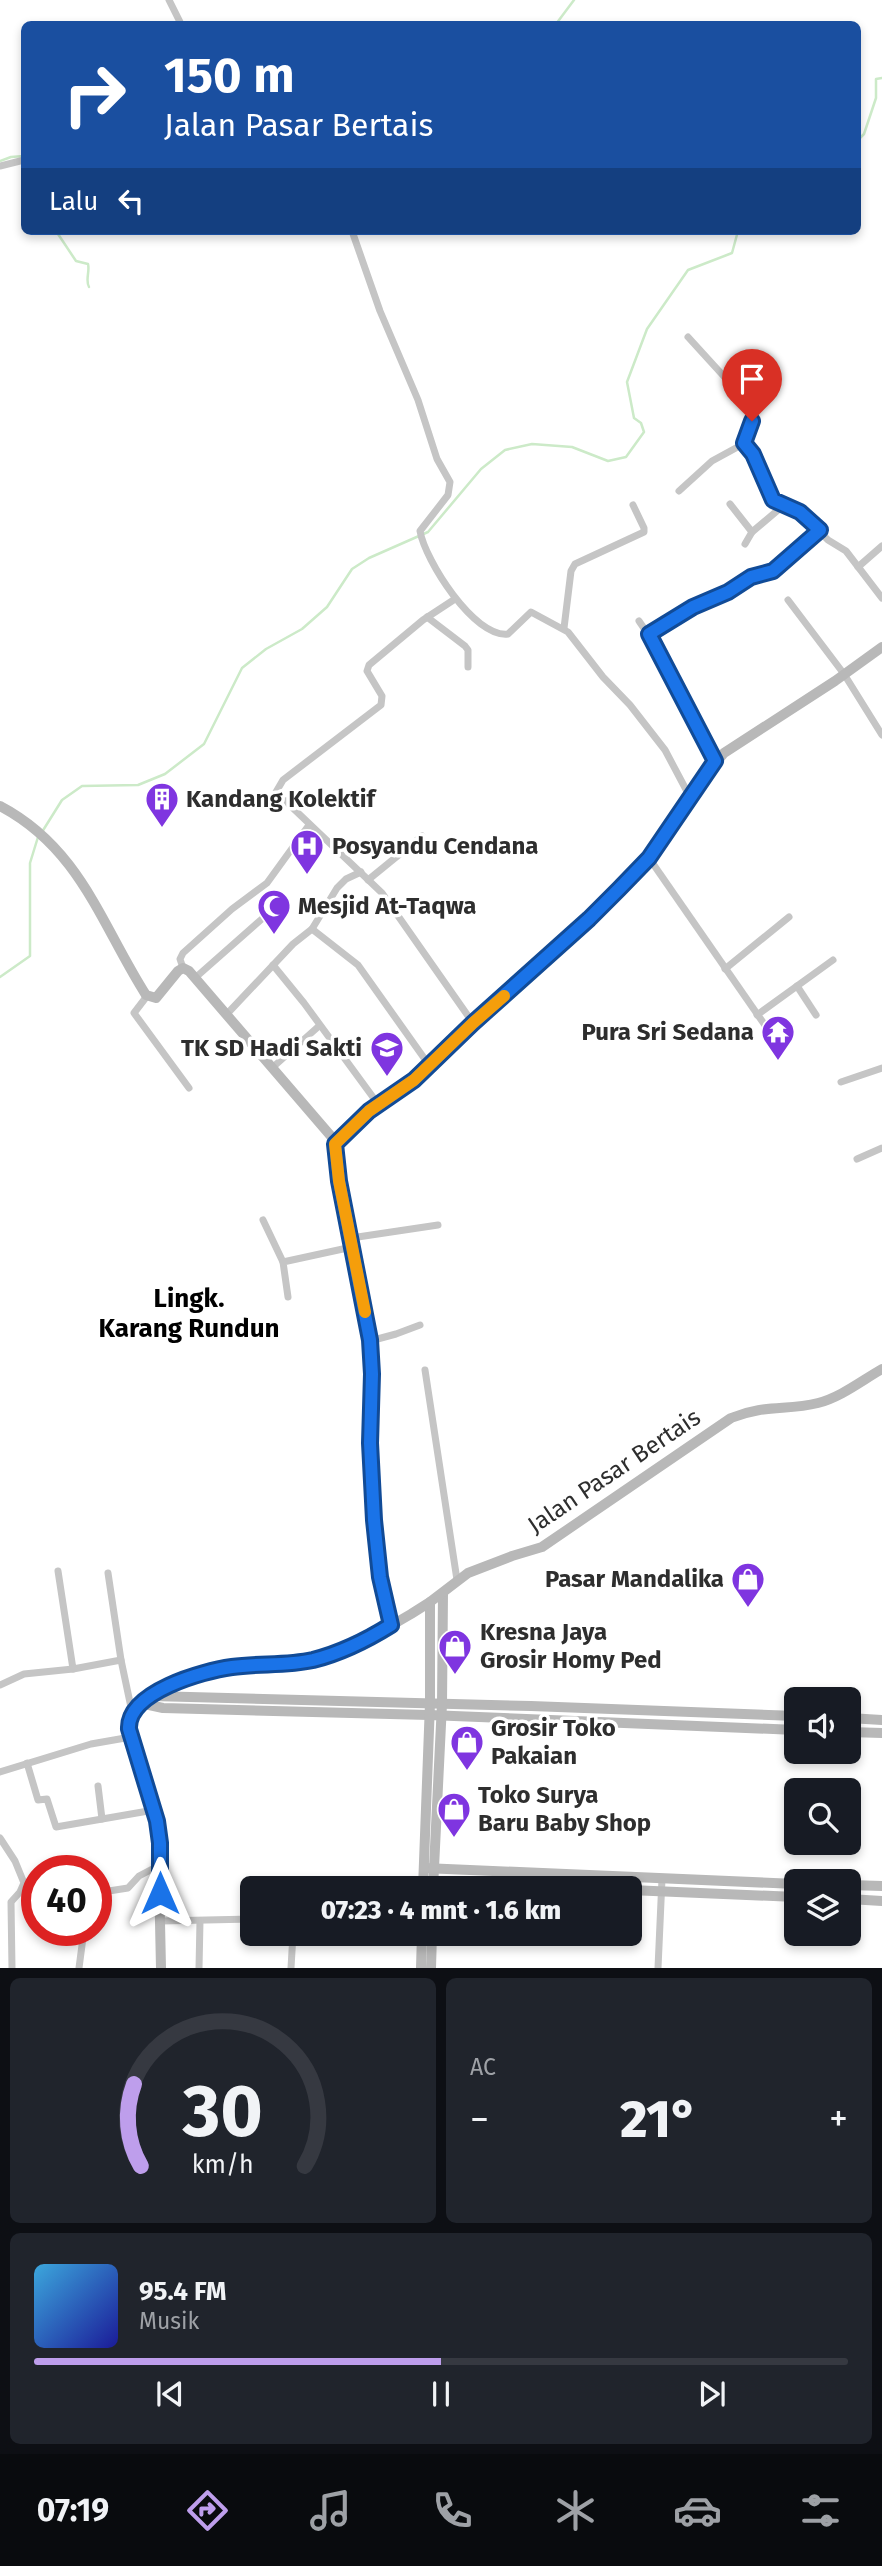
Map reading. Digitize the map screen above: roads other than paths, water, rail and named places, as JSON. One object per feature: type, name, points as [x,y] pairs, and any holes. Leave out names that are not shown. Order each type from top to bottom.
[{"type":"street","points":[[180,21],[171,3],[182,0]]},
{"type":"street","points":[[0,166],[21,161]]},
{"type":"street","points":[[353,235],[380,311],[418,400],[437,459],[450,482],[448,495],[422,527],[420,534],[455,599],[492,632],[510,632],[531,612],[564,628],[658,741],[691,799]]},
{"type":"street","points":[[678,491],[712,461],[744,443],[752,421],[750,405],[688,337]]},
{"type":"street","points":[[744,443],[753,454],[769,495],[800,512],[828,540],[846,551],[882,598]]},
{"type":"street","points":[[730,504],[752,532]]},
{"type":"street","points":[[564,628],[575,564],[644,532],[633,505]]},
{"type":"street","points":[[745,544],[752,532],[784,505]]},
{"type":"street","points":[[649,634],[693,607],[728,592],[751,577],[773,571],[820,530]]},
{"type":"street","points":[[858,567],[882,546]]},
{"type":"street","points":[[455,599],[427,617],[369,665],[369,674],[382,696],[380,707],[278,785],[276,792],[382,893],[473,1023]]},
{"type":"street","points":[[788,600],[844,674],[882,735]]},
{"type":"street","points":[[427,617],[465,646],[468,650],[468,667]]},
{"type":"street","points":[[639,621],[649,634],[715,761]]},
{"type":"street","points":[[336,1142],[359,1119],[414,1080],[589,919],[649,858],[715,761],[742,740],[882,647]]},
{"type":"street","points":[[0,806],[36,828],[53,844],[77,875],[147,996]]},
{"type":"street","points":[[309,825],[267,883],[232,909],[183,953],[180,959],[183,968],[195,978],[336,1142],[339,1181],[370,1340],[373,1506],[380,1577],[391,1625]]},
{"type":"street","points":[[368,880],[422,836]]},
{"type":"street","points":[[649,858],[778,1044]]},
{"type":"street","points":[[226,1015],[293,944],[312,929],[337,888],[346,879],[360,872]]},
{"type":"street","points":[[725,969],[789,917]]},
{"type":"street","points":[[195,978],[263,918]]},
{"type":"street","points":[[312,929],[358,965],[429,1065]]},
{"type":"street","points":[[757,1015],[833,960]]},
{"type":"street","points":[[273,965],[309,1009],[378,1104]]},
{"type":"street","points":[[147,996],[159,996],[173,975],[183,968]]},
{"type":"street","points":[[797,986],[816,1015]]},
{"type":"street","points":[[147,996],[134,1013],[189,1088]]},
{"type":"street","points":[[272,1068],[319,1026]]},
{"type":"street","points":[[841,1082],[882,1068]]},
{"type":"street","points":[[857,1158],[882,1148]]},
{"type":"street","points":[[263,1220],[283,1262],[288,1297]]},
{"type":"street","points":[[283,1262],[352,1242],[438,1225]]},
{"type":"street","points":[[370,1340],[420,1325]]},
{"type":"street","points":[[425,1370],[457,1580]]},
{"type":"street","name":"Jalan Pasar Bertais","points":[[140,1704],[172,1684],[224,1668],[285,1664],[325,1656],[358,1643],[430,1602],[475,1569],[542,1547],[731,1418],[754,1409],[825,1401],[882,1370]]},
{"type":"street","points":[[58,1571],[73,1669]]},
{"type":"street","points":[[108,1573],[121,1660],[140,1704]]},
{"type":"street","points":[[429,1876],[442,1716],[443,1593]]},
{"type":"street","points":[[429,1869],[430,1602]]},
{"type":"street","points":[[0,1685],[24,1674],[121,1660]]},
{"type":"street","points":[[140,1704],[335,1701],[784,1716]]},
{"type":"street","points":[[334,1713],[335,1701]]},
{"type":"street","points":[[140,1704],[170,1709],[429,1715],[784,1730]]},
{"type":"street","points":[[140,1704],[129,1722],[159,1830],[161,1968]]},
{"type":"street","points":[[861,1719],[882,1720]]},
{"type":"street","points":[[861,1732],[882,1733]]},
{"type":"street","points":[[0,1772],[91,1744],[131,1737]]},
{"type":"street","points":[[27,1763],[37,1799],[47,1799],[56,1827],[154,1810]]},
{"type":"street","points":[[98,1786],[102,1819]]},
{"type":"street","points":[[0,1838],[24,1884],[11,1900],[6,1933],[12,1968]]},
{"type":"street","points":[[0,1857],[9,1852]]},
{"type":"street","points":[[112,1890],[128,1888],[139,1876],[160,1865]]},
{"type":"street","points":[[429,1869],[784,1884]]},
{"type":"street","points":[[658,1968],[662,1880]]},
{"type":"street","points":[[861,1885],[882,1886]]},
{"type":"street","points":[[642,1891],[784,1897]]},
{"type":"street","points":[[861,1900],[882,1901]]},
{"type":"street","points":[[160,1921],[240,1919]]},
{"type":"street","points":[[200,1968],[201,1920]]},
{"type":"street","points":[[79,1968],[82,1946]]},
{"type":"street","points":[[290,1968],[292,1946]]},
{"type":"street","points":[[421,1968],[422,1946]]},
{"type":"street","points":[[431,1968],[432,1946]]},
{"type":"waterway","points":[[558,21],[574,0]]},
{"type":"waterway","points":[[861,137],[876,98],[876,79],[882,78]]},
{"type":"waterway","points":[[0,161],[21,156]]},
{"type":"waterway","points":[[59,235],[76,261],[88,264],[89,287]]},
{"type":"waterway","points":[[42,832],[62,800],[82,786],[138,785],[165,774],[204,744],[242,668],[266,649],[302,629],[327,607],[352,569],[369,558],[428,532],[481,469],[505,450],[532,444],[572,447],[608,461],[626,457],[644,432],[641,423],[634,418],[627,382],[647,329],[688,270],[732,253],[737,235]]},
{"type":"waterway","points":[[0,977],[30,956],[30,863],[38,837]]},
{"type":"place","name":"Kandang Kolektif","points":[[162,829]]},
{"type":"place","name":"Posyandu Cendana","points":[[307,876]]},
{"type":"place","name":"Mesjid At-Taqwa","points":[[274,936]]},
{"type":"place","name":"Pura Sri Sedana","points":[[778,1062]]},
{"type":"place","name":"TK SD Hadi Sakti","points":[[387,1078]]},
{"type":"place","name":"Pasar Mandalika","points":[[748,1609]]},
{"type":"place","name":"Kresna Jaya Grosir Homy Ped","points":[[455,1676]]},
{"type":"place","name":"Grosir Toko Pakaian","points":[[467,1772]]},
{"type":"place","name":"Toko Surya Baru Baby Shop","points":[[454,1839]]},
{"type":"district","name":"Lingk. Karang Rundun","points":[[189,1313]]}]
